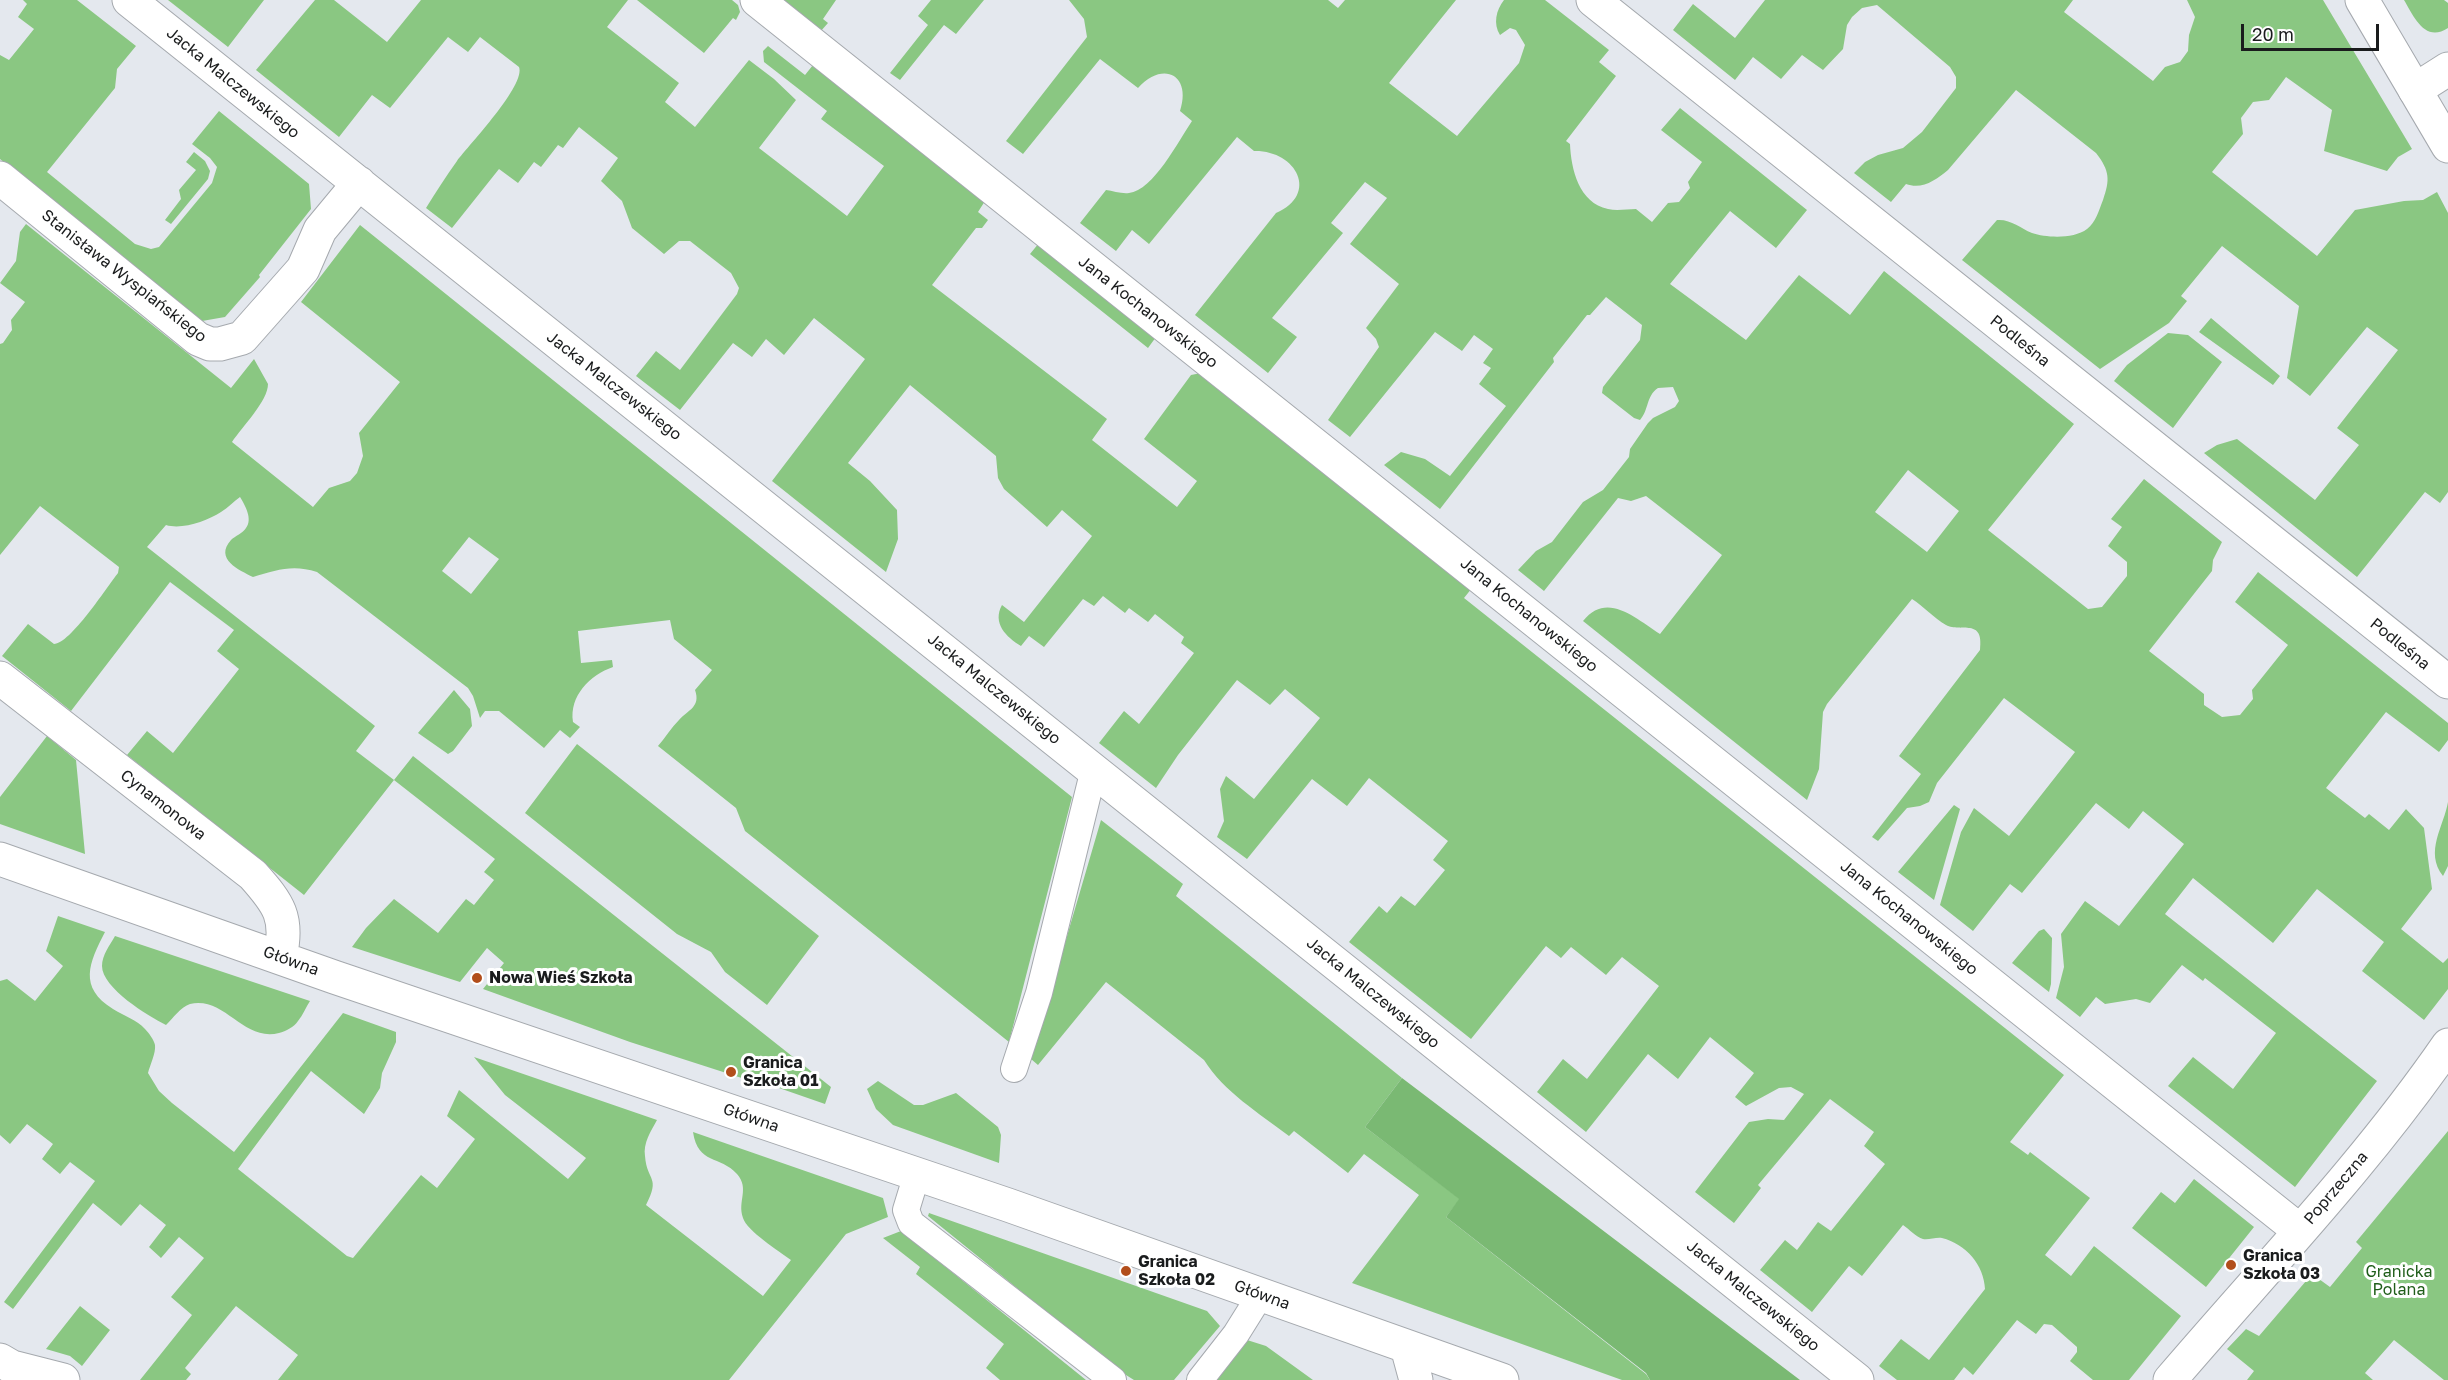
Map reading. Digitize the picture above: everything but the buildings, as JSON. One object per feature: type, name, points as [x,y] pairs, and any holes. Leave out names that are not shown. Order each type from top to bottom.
[{"type":"street","name":"Jacka Malczewskiego","points":[[129,0],[1857,1380]]},
{"type":"street","name":"Jana Kochanowskiego","points":[[757,0],[2300,1231]]},
{"type":"street","name":"Podleśna","points":[[1593,0],[2448,682]]},
{"type":"street","points":[[2362,0],[2448,146]]},
{"type":"street","points":[[2415,90],[2448,69]]},
{"type":"street","name":"Stanisława Wyspiańskiego","points":[[0,178],[198,339],[210,344],[229,343],[242,338],[303,269],[320,230],[359,183]]},
{"type":"street","name":"Cynamonowa","points":[[0,678],[253,875],[270,895],[284,922],[285,934],[280,957]]},
{"type":"street","name":"Główna","points":[[0,859],[917,1174],[1502,1380]]},
{"type":"street","name":"Poprzeczna","points":[[2170,1380],[2300,1231],[2406,1103],[2448,1045]]},
{"type":"street","points":[[1407,1347],[1416,1380]]},
{"type":"street","points":[[0,1360],[12,1367],[63,1380]]},
{"type":"lane","points":[[1014,1069],[1039,993],[1094,769]]},
{"type":"lane","points":[[917,1174],[906,1210],[911,1223],[1113,1380]]},
{"type":"lane","points":[[1200,1380],[1236,1334],[1261,1294]]},
{"type":"green space","points":[[23,0],[77,0],[136,46],[117,69],[115,88],[47,172],[135,244],[151,249],[159,247],[212,183],[217,167],[210,158],[192,144],[219,111],[309,184],[311,209],[259,275],[260,277],[225,317],[202,321],[0,159],[0,55],[9,60],[34,29],[18,17],[27,4]]},
{"type":"green space","points":[[168,0],[264,0],[228,47]]},
{"type":"green space","points":[[315,0],[334,0],[387,42],[421,0],[628,0],[607,27],[679,83],[665,102],[695,127],[749,60],[796,100],[759,148],[847,216],[884,166],[821,119],[827,111],[764,62],[763,51],[768,46],[805,75],[813,65],[985,201],[978,212],[988,220],[982,228],[976,228],[932,285],[1107,419],[1092,440],[1177,507],[1197,481],[1144,439],[1191,375],[1201,373],[1472,588],[1464,598],[2064,1075],[2010,1142],[2028,1155],[2030,1152],[2090,1198],[2045,1255],[2071,1276],[2094,1246],[2181,1316],[2129,1380],[2093,1380],[2070,1361],[2077,1352],[2077,1347],[2052,1325],[2044,1324],[2036,1334],[2017,1320],[1973,1375],[1964,1367],[1954,1380],[1897,1380],[1879,1366],[1901,1339],[1929,1360],[1985,1289],[1981,1272],[1966,1250],[1942,1238],[1920,1238],[1903,1225],[1862,1276],[1849,1266],[1812,1312],[1760,1270],[1785,1240],[1797,1250],[1818,1222],[1831,1231],[1885,1164],[1864,1146],[1874,1132],[1830,1099],[1758,1185],[1761,1188],[1734,1223],[1695,1192],[1749,1122],[1768,1119],[1784,1120],[1804,1094],[1791,1087],[1779,1088],[1746,1106],[1735,1097],[1754,1073],[1710,1037],[1678,1079],[1648,1054],[1586,1132],[1537,1092],[1563,1059],[1587,1079],[1659,986],[1622,957],[1606,975],[1571,947],[1561,958],[1546,946],[1471,1039],[1349,942],[1379,906],[1387,913],[1401,896],[1415,906],[1445,870],[1433,860],[1448,841],[1369,778],[1347,806],[1312,779],[1247,859],[1217,837],[1224,821],[1220,789],[1226,776],[1254,799],[1320,718],[1285,689],[1270,705],[1237,680],[1178,755],[1156,788],[1099,743],[1124,711],[1139,724],[1194,653],[1181,643],[1184,637],[1155,614],[1148,622],[1129,608],[1125,613],[1103,596],[1094,606],[1083,599],[1044,647],[1029,636],[1021,646],[1006,634],[1000,624],[999,612],[1002,605],[1024,622],[1092,536],[1062,510],[1047,527],[1004,489],[998,478],[996,456],[910,385],[848,463],[870,481],[897,510],[898,539],[886,572],[772,481],[865,359],[814,318],[784,355],[766,339],[752,357],[733,343],[680,410],[636,376],[656,351],[680,370],[737,294],[739,288],[731,273],[690,241],[679,241],[664,254],[632,228],[622,201],[601,181],[618,158],[579,127],[563,148],[558,145],[541,167],[534,162],[518,183],[499,169],[452,228],[426,208],[457,161],[506,100],[519,76],[519,67],[480,37],[468,52],[448,37],[390,108],[372,95],[339,137],[256,70]]},
{"type":"green space","points":[[637,0],[732,0],[738,5],[740,12],[736,20],[733,18],[704,53]]},
{"type":"green space","points":[[779,0],[836,0],[823,19],[828,23],[820,32]]},
{"type":"green space","points":[[931,0],[984,0],[956,34],[944,25],[900,80],[890,73],[928,25],[918,16]]},
{"type":"green space","points":[[1069,0],[1328,0],[1338,8],[1345,0],[1456,0],[1389,83],[1457,136],[1519,63],[1525,45],[1516,30],[1510,28],[1500,35],[1496,17],[1501,4],[1504,0],[1545,0],[1609,50],[1599,62],[1616,76],[1566,141],[1570,144],[1572,164],[1579,184],[1590,200],[1608,209],[1636,209],[1652,222],[1668,203],[1679,202],[1690,188],[1688,182],[1702,162],[1661,130],[1680,108],[1807,210],[1776,248],[1730,211],[1670,284],[1746,340],[1799,275],[1850,315],[1884,271],[2074,424],[1988,530],[2088,609],[2102,607],[2127,576],[2127,562],[2108,546],[2122,527],[2111,519],[2144,479],[2222,542],[2213,560],[2212,571],[2149,651],[2204,694],[2204,705],[2222,717],[2240,715],[2253,699],[2252,690],[2288,645],[2235,602],[2258,572],[2448,723],[2448,740],[2439,752],[2386,712],[2326,788],[2365,818],[2369,814],[2389,830],[2406,809],[2424,828],[2432,889],[2401,929],[2443,963],[2448,958],[2448,989],[2424,1020],[2362,971],[2384,942],[2317,889],[2273,943],[2193,878],[2165,914],[2377,1081],[2295,1187],[2168,1086],[2193,1057],[2233,1089],[2276,1033],[2205,978],[2203,981],[2182,965],[2150,1003],[2136,999],[2105,1004],[2096,997],[2080,1017],[2056,998],[2064,967],[2061,934],[2085,901],[2119,926],[2184,844],[2143,811],[2129,829],[2096,803],[2022,893],[2010,884],[1973,931],[1940,905],[1961,832],[1974,808],[2009,836],[2075,752],[2004,698],[1937,783],[1929,802],[1907,808],[1878,841],[1872,837],[1921,774],[1899,756],[1980,650],[1980,640],[1975,630],[1946,625],[1912,599],[1827,704],[1823,712],[1819,769],[1807,800],[1583,621],[1592,612],[1602,608],[1611,608],[1631,615],[1660,634],[1722,555],[1646,496],[1631,501],[1618,498],[1544,591],[1518,570],[1536,551],[1552,542],[1583,502],[1603,490],[1629,457],[1630,449],[1648,423],[1675,407],[1679,401],[1673,387],[1658,388],[1651,395],[1640,420],[1634,418],[1602,393],[1603,387],[1640,340],[1642,325],[1606,297],[1590,315],[1587,315],[1553,358],[1554,362],[1440,509],[1384,465],[1401,452],[1425,459],[1450,476],[1506,406],[1479,384],[1491,368],[1483,363],[1493,349],[1474,335],[1462,351],[1435,332],[1350,437],[1328,420],[1379,347],[1376,339],[1366,328],[1399,284],[1350,244],[1387,198],[1365,182],[1331,223],[1343,233],[1272,318],[1297,337],[1268,373],[1195,315],[1276,213],[1289,205],[1297,195],[1299,185],[1297,174],[1291,165],[1269,153],[1254,151],[1237,137],[1149,244],[1132,230],[1116,251],[1080,223],[1106,190],[1129,193],[1138,190],[1147,184],[1165,163],[1192,121],[1180,111],[1183,99],[1179,81],[1165,73],[1147,79],[1138,88],[1100,59],[1023,154],[1006,141],[1087,37],[1084,19]],"holes":[[[1908,470],[1959,511],[1927,552],[1875,512]]]},
{"type":"green space","points":[[1765,0],[2073,0],[2064,12],[2153,81],[2165,67],[2180,62],[2188,51],[2189,35],[2195,17],[2187,0],[2323,0],[2412,149],[2398,157],[2387,171],[2324,151],[2332,110],[2286,77],[2269,100],[2253,102],[2241,118],[2243,134],[2212,172],[2317,256],[2355,210],[2423,200],[2437,192],[2448,213],[2448,492],[2440,503],[2425,492],[2357,577],[2204,453],[2217,445],[2237,439],[2315,500],[2359,445],[2337,428],[2398,350],[2367,327],[2310,396],[2287,378],[2299,306],[2222,246],[2181,296],[2187,301],[2169,323],[2100,369],[1962,260],[1997,220],[2007,221],[2032,233],[2045,236],[2075,235],[2087,229],[2099,212],[2108,181],[2104,165],[2096,153],[2016,90],[1948,170],[1923,185],[1906,184],[1891,202],[1854,173],[1865,162],[1878,155],[1903,148],[1922,132],[1956,88],[1956,77],[1950,67],[1877,5],[1862,8],[1852,17],[1847,25],[1843,49],[1823,70],[1802,55],[1781,79],[1753,57],[1735,80],[1673,30],[1693,4],[1735,38]]},
{"type":"green space","points":[[2404,0],[2444,0],[2448,3],[2448,28],[2440,32],[2427,30],[2416,20]]},
{"type":"green space","points":[[194,152],[205,161],[210,171],[208,179],[171,224],[165,220],[181,199],[179,190],[196,170],[186,162]]},
{"type":"green space","points":[[26,224],[231,388],[254,359],[268,384],[267,391],[259,406],[232,442],[313,507],[329,488],[350,481],[357,473],[363,456],[359,433],[400,382],[301,302],[360,225],[1072,797],[1009,1042],[745,831],[736,808],[658,746],[676,723],[693,708],[696,700],[695,690],[712,670],[674,639],[670,620],[578,631],[581,663],[612,660],[613,667],[596,675],[578,695],[574,704],[573,722],[580,727],[570,738],[560,730],[544,748],[499,711],[485,711],[480,718],[468,688],[317,572],[292,568],[253,577],[230,563],[225,553],[226,547],[246,528],[249,520],[248,512],[240,497],[224,510],[202,521],[179,526],[166,525],[147,547],[375,726],[356,751],[394,780],[304,895],[127,755],[147,731],[173,753],[239,669],[217,651],[234,630],[170,582],[71,711],[2,656],[28,624],[54,644],[61,642],[88,614],[118,573],[119,567],[40,506],[0,555],[0,344],[12,330],[11,320],[25,302],[0,283],[16,261],[20,232]],"holes":[[[469,537],[499,559],[471,594],[442,571]]]},
{"type":"green space","points":[[1039,243],[1156,337],[1148,348],[1030,254]]},
{"type":"green space","points":[[2211,318],[2280,376],[2273,385],[2199,332]]},
{"type":"green space","points":[[2168,333],[2188,335],[2222,362],[2173,428],[2114,381],[2127,365]]},
{"type":"green space","points":[[454,690],[470,709],[472,726],[453,751],[448,754],[418,733]]},
{"type":"green space","points":[[47,736],[76,760],[85,854],[0,824],[0,797]]},
{"type":"green space","points":[[577,744],[819,936],[767,1005],[725,972],[711,952],[677,934],[525,813]]},
{"type":"green space","points":[[413,756],[831,1087],[825,1104],[756,1080],[748,1080],[630,1042],[483,989],[504,963],[487,948],[460,982],[352,947],[366,928],[394,899],[438,933],[466,899],[474,905],[494,880],[484,872],[495,859],[394,780]]},
{"type":"green space","points":[[2448,802],[2448,866],[2443,876],[2435,858],[2435,848]]},
{"type":"green space","points":[[1954,805],[1960,809],[1934,900],[1898,872]]},
{"type":"green space","points":[[1101,820],[1183,884],[1176,896],[1402,1078],[1365,1127],[1460,1199],[1446,1217],[1646,1374],[1650,1380],[1622,1380],[1352,1283],[1419,1195],[1364,1154],[1348,1173],[1294,1131],[1289,1136],[1232,1092],[1212,1072],[1204,1060],[1106,982],[1038,1065],[1031,1059]]},
{"type":"green space","points":[[58,916],[105,932],[91,964],[91,983],[95,992],[113,1009],[142,1026],[151,1037],[155,1048],[148,1073],[159,1091],[234,1152],[343,1013],[396,1032],[396,1042],[382,1073],[380,1088],[364,1114],[311,1071],[238,1169],[347,1256],[353,1258],[421,1175],[437,1188],[475,1139],[447,1116],[459,1090],[568,1179],[586,1158],[505,1095],[474,1057],[657,1120],[645,1146],[646,1164],[653,1184],[646,1205],[763,1296],[791,1260],[750,1229],[743,1218],[741,1180],[730,1168],[700,1150],[693,1132],[883,1198],[888,1217],[846,1234],[729,1380],[278,1380],[298,1355],[236,1306],[185,1368],[191,1374],[186,1380],[140,1380],[192,1315],[171,1297],[204,1258],[179,1237],[161,1258],[149,1247],[166,1225],[140,1204],[121,1226],[93,1203],[13,1309],[4,1302],[95,1181],[70,1162],[60,1174],[42,1159],[53,1144],[27,1124],[10,1144],[0,1135],[0,981],[7,979],[35,1001],[63,966],[46,951]]},
{"type":"green space","points":[[2044,929],[2052,938],[2049,992],[2012,963],[2039,931]]},
{"type":"green space","points":[[115,936],[310,1001],[296,1023],[279,1033],[266,1034],[255,1031],[214,1006],[202,1003],[187,1005],[166,1025],[127,1000],[109,983],[102,966],[103,958]]},
{"type":"green space","points":[[1402,1078],[1800,1380],[1650,1380],[1646,1373],[1446,1217],[1459,1199],[1365,1127]]},
{"type":"green space","points":[[878,1081],[914,1105],[923,1105],[956,1093],[998,1127],[1001,1135],[999,1163],[893,1125],[876,1109],[867,1089]]},
{"type":"green space","name":"Granicka Polana","points":[[2448,1131],[2448,1380],[2444,1380],[2394,1340],[2365,1373],[2373,1380],[2247,1380],[2254,1371],[2227,1349],[2246,1329],[2259,1336],[2312,1274],[2330,1287],[2362,1248],[2356,1242]]},
{"type":"green space","points":[[2194,1179],[2254,1227],[2206,1287],[2132,1228],[2161,1192],[2175,1203]]},
{"type":"green space","points":[[929,1213],[1207,1311],[1220,1326],[1174,1380],[1134,1380],[1118,1370],[928,1216]]},
{"type":"green space","points":[[901,1231],[1086,1380],[1000,1380],[986,1368],[1004,1344],[916,1274],[920,1267],[883,1238]]},
{"type":"green space","points":[[80,1306],[110,1330],[82,1366],[70,1356],[46,1349]]},
{"type":"green space","points":[[1247,1340],[1266,1346],[1313,1380],[1217,1380]]},
{"type":"place","name":"Nowa Wieś Szkoła","points":[[477,978]]},
{"type":"place","name":"Granica Szkoła 01","points":[[731,1072]]},
{"type":"place","name":"Granica Szkoła 03","points":[[2231,1265]]},
{"type":"place","name":"Granica Szkoła 02","points":[[1126,1271]]}]
